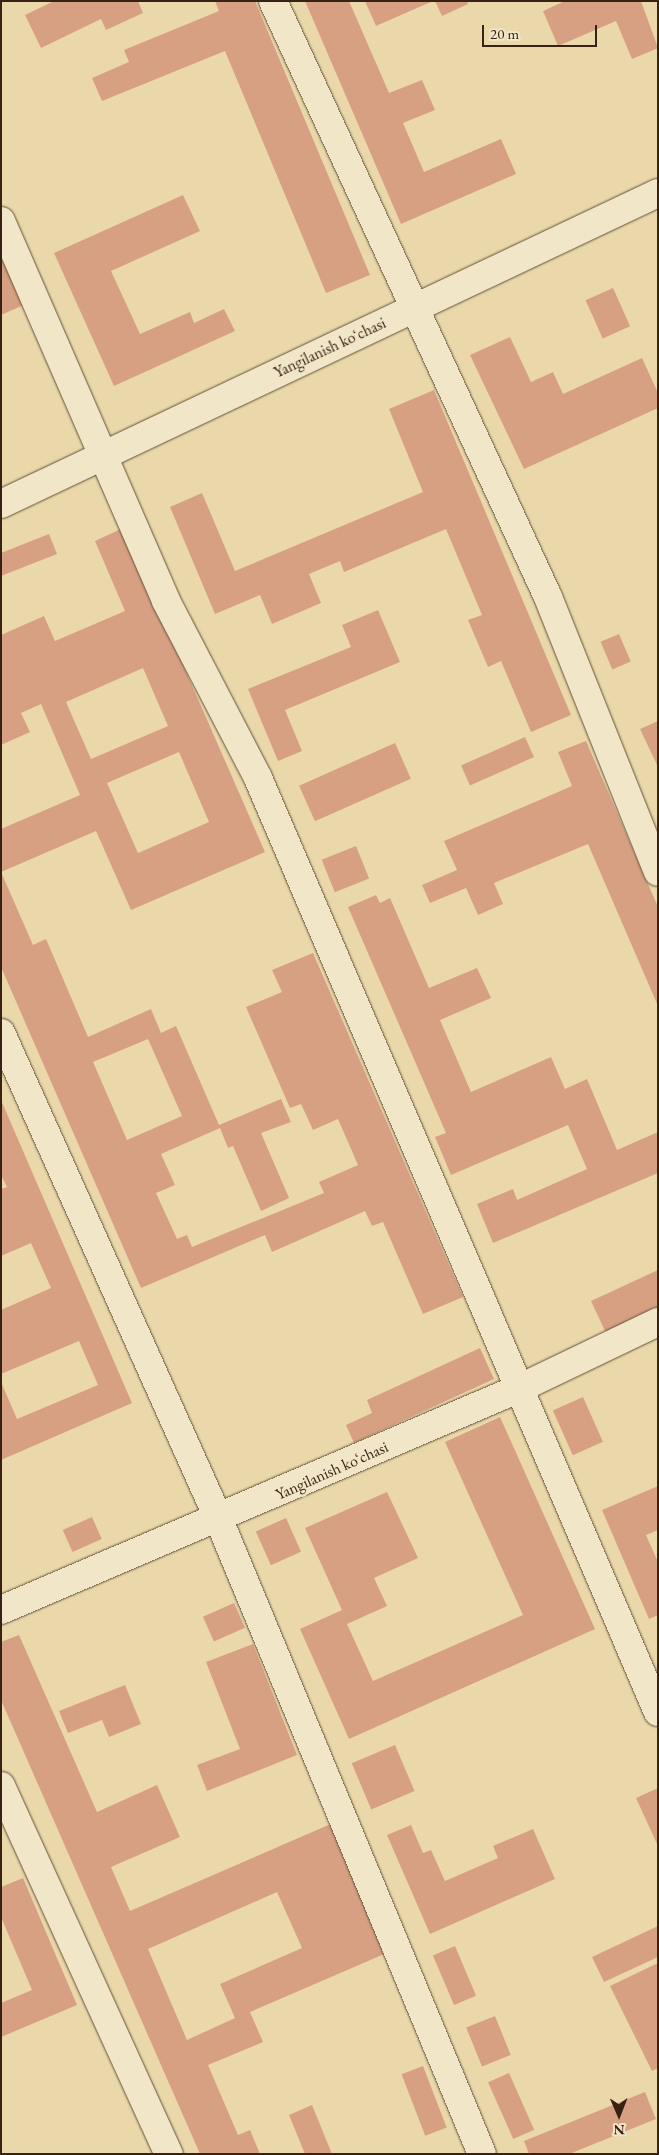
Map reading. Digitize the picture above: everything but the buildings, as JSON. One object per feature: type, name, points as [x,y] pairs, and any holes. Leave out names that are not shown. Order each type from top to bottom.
[{"type":"street","points":[[273,1],[548,598],[658,872]]},
{"type":"street","name":"Yangilanish koʻchasi","points":[[1,504],[104,453],[658,193]]},
{"type":"street","points":[[1,221],[104,453],[166,601],[258,778],[658,1712]]},
{"type":"street","points":[[1,1033],[220,1520],[482,2154]]},
{"type":"street","name":"Yangilanish koʻchasi","points":[[1,1610],[220,1520],[520,1388],[658,1322]]},
{"type":"street","points":[[1,1786],[169,2154]]}]
